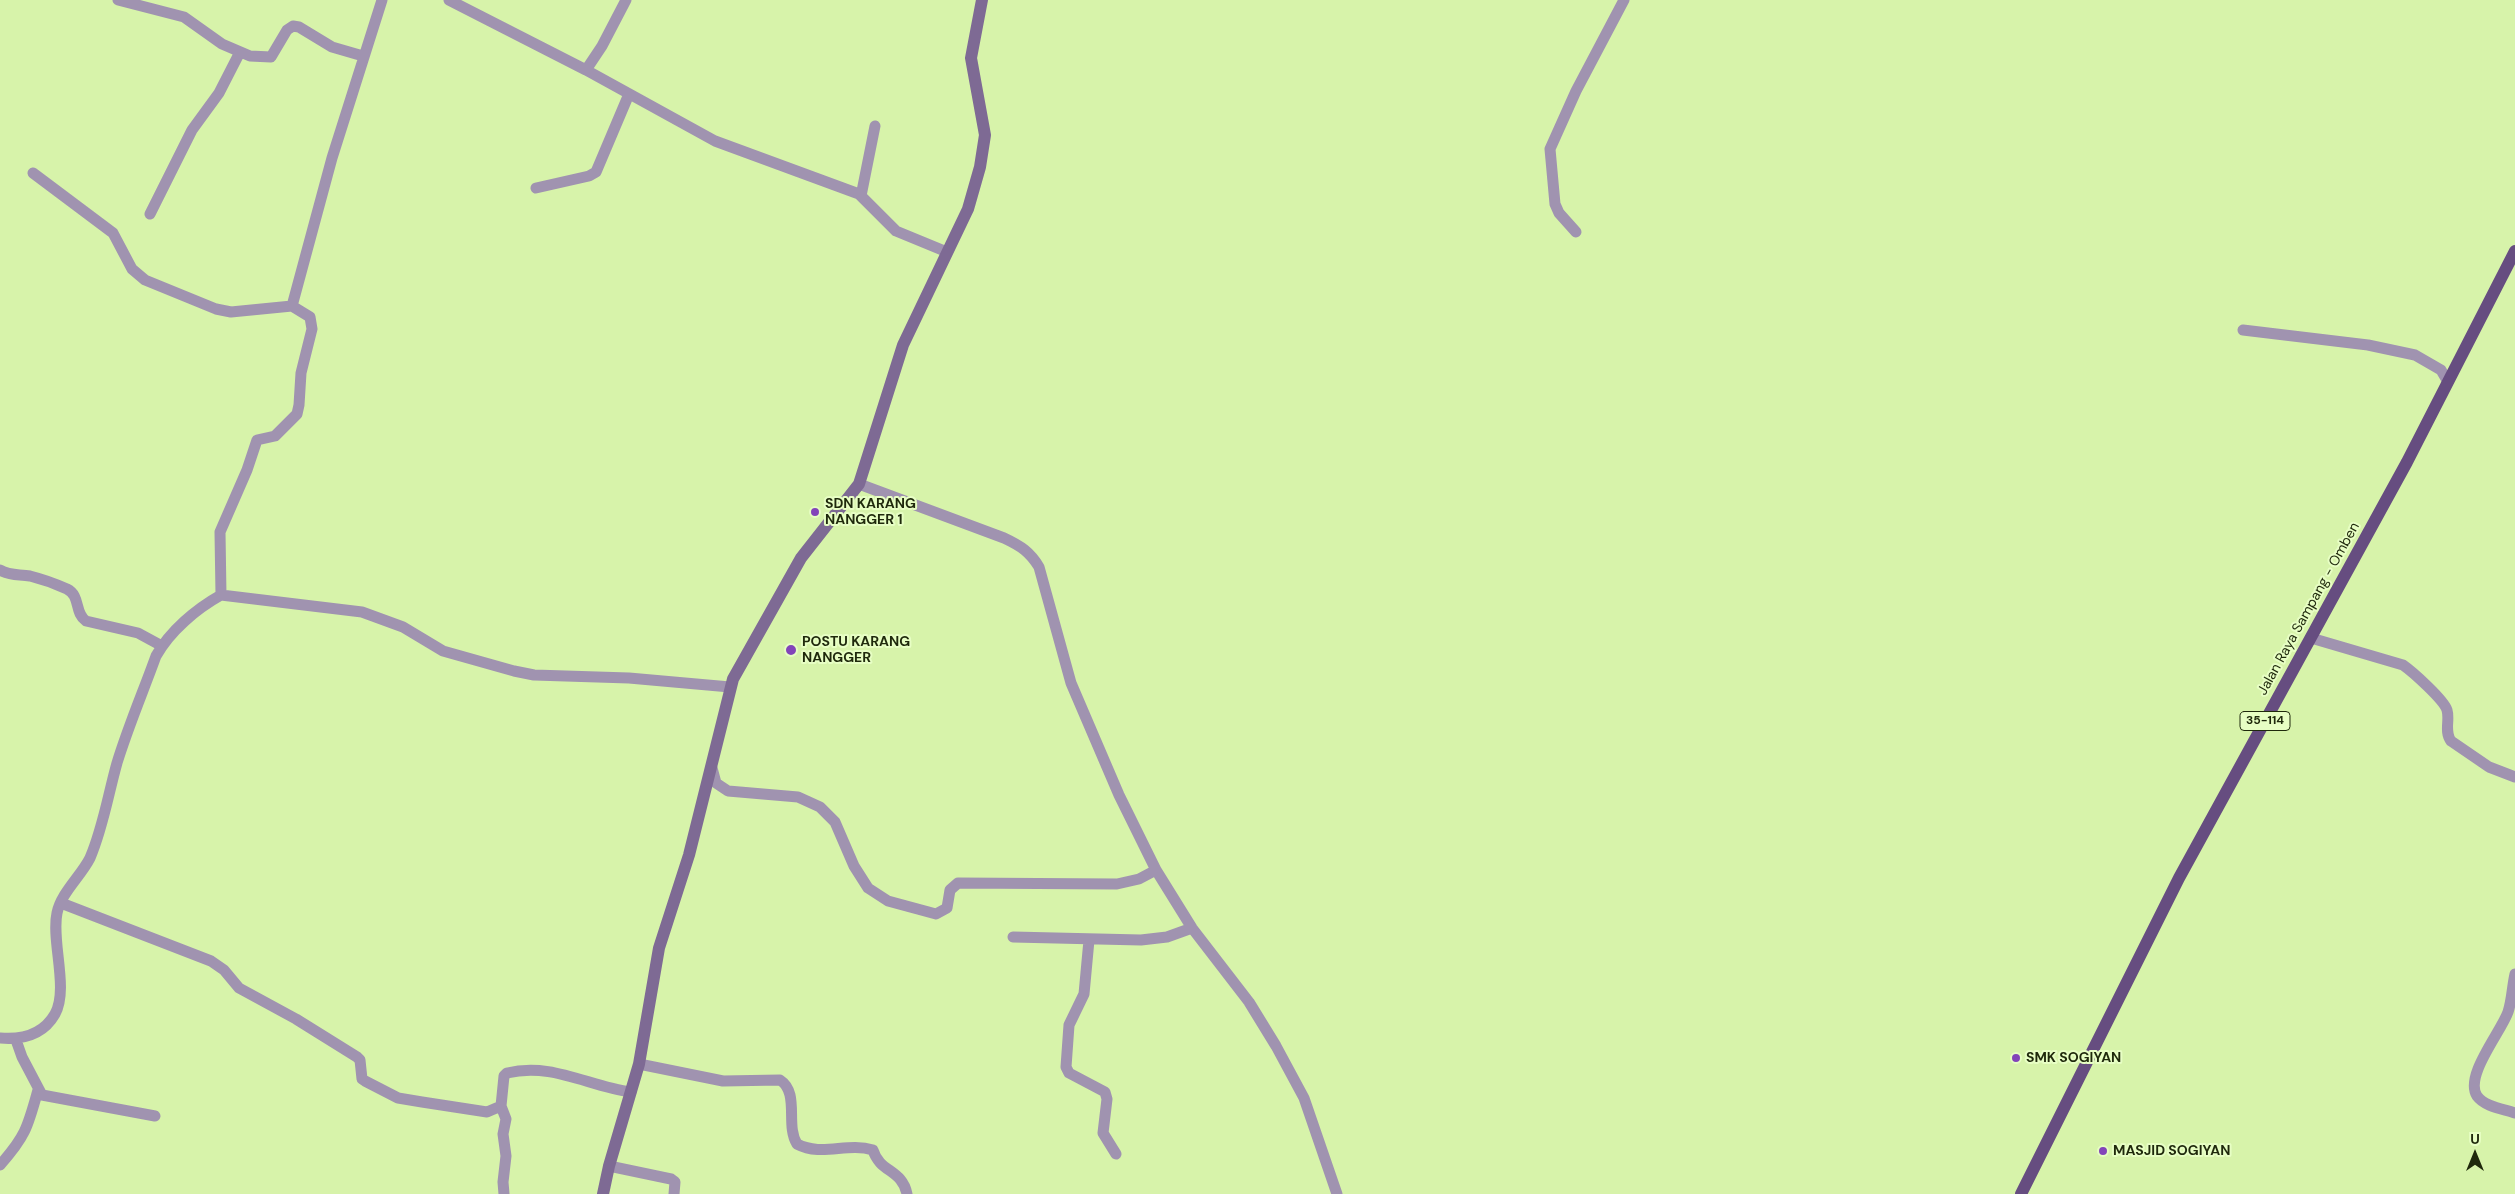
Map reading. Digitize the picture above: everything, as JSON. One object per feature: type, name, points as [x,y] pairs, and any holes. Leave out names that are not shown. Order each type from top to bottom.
[{"type":"main road","name":"Jalan Raya Sampang - Omben","points":[[2021,1194],[2166,903],[2311,638],[2448,382],[2515,251]]},
{"type":"street","points":[[118,0],[184,17],[209,36],[240,52],[260,58],[271,57],[287,30],[293,26],[332,47],[363,56]]},
{"type":"street","points":[[292,306],[332,158],[382,0]]},
{"type":"street","points":[[449,0],[586,70],[715,141],[861,196],[896,231],[947,252]]},
{"type":"street","points":[[586,70],[602,46],[626,0]]},
{"type":"street","points":[[603,1194],[609,1166],[639,1064],[659,948],[688,855],[712,768],[730,687],[742,662],[801,558],[859,484],[903,345],[968,209],[983,151],[985,126],[971,58],[982,0]]},
{"type":"street","points":[[1576,232],[1559,213],[1555,204],[1550,149],[1576,92],[1624,0]]},
{"type":"street","points":[[150,214],[192,130],[220,92],[240,52]]},
{"type":"street","points":[[536,188],[596,172],[629,94]]},
{"type":"street","points":[[861,196],[875,126]]},
{"type":"street","points":[[33,173],[114,233],[132,269],[145,280],[185,298],[231,312],[292,306],[310,317],[312,323],[311,336],[301,373],[299,409],[276,436],[260,437],[256,442],[247,470],[220,532],[221,595]]},
{"type":"street","points":[[2243,330],[2368,345],[2415,355],[2441,370],[2448,382]]},
{"type":"street","points":[[859,484],[1004,538],[1025,548],[1033,557],[1039,567],[1071,683],[1119,795],[1156,870],[1192,928],[1249,1002],[1300,1089],[1337,1194]]},
{"type":"street","points":[[0,570],[15,576],[33,577],[66,588],[75,595],[80,616],[86,621],[138,633],[162,646]]},
{"type":"street","points":[[0,1038],[16,1040],[41,1031],[56,1012],[60,984],[56,930],[57,911],[90,858],[133,717],[162,646],[196,610],[221,595],[362,612],[403,627],[443,651],[514,672],[534,675],[629,678],[730,687]]},
{"type":"street","points":[[2311,638],[2403,665],[2415,673],[2446,707],[2448,736],[2451,741],[2484,764],[2515,777]]},
{"type":"street","points":[[712,768],[716,783],[728,791],[798,797],[820,807],[835,822],[854,866],[868,888],[888,901],[936,914],[945,910],[950,890],[958,883],[1117,884],[1139,879],[1156,870]]},
{"type":"street","points":[[61,902],[211,961],[224,970],[239,988],[296,1019],[357,1057],[362,1066],[362,1079],[384,1092],[398,1098],[479,1112],[496,1110],[501,1106]]},
{"type":"street","points":[[1013,936],[1089,940],[1141,940],[1167,937],[1192,928]]},
{"type":"street","points":[[1089,940],[1084,994],[1069,1025],[1066,1067],[1069,1073],[1106,1092],[1107,1099],[1103,1133],[1107,1143],[1116,1154]]},
{"type":"street","points":[[2515,974],[2508,1012],[2475,1077],[2476,1095],[2482,1100],[2515,1113]]},
{"type":"street","points":[[16,1040],[42,1095],[155,1116]]},
{"type":"street","points":[[639,1064],[723,1081],[780,1080],[785,1083],[790,1094],[791,1129],[797,1144],[814,1151],[858,1148],[873,1150],[882,1166],[903,1180],[907,1194]]},
{"type":"street","points":[[504,1194],[503,1182],[506,1156],[503,1134],[506,1119],[501,1106],[504,1076],[512,1071],[546,1070],[611,1089],[630,1092]]},
{"type":"street","points":[[0,1165],[25,1133],[30,1123],[38,1090]]},
{"type":"street","points":[[609,1166],[670,1179],[675,1182],[674,1194]]},
{"type":"place","name":"SDN KARANG NANGGER 1","points":[[815,512]]},
{"type":"place","name":"POSTU KARANG NANGGER","points":[[791,650]]},
{"type":"place","name":"SMK SOGIYAN","points":[[2016,1058]]},
{"type":"place","name":"MASJID SOGIYAN","points":[[2103,1151]]}]
